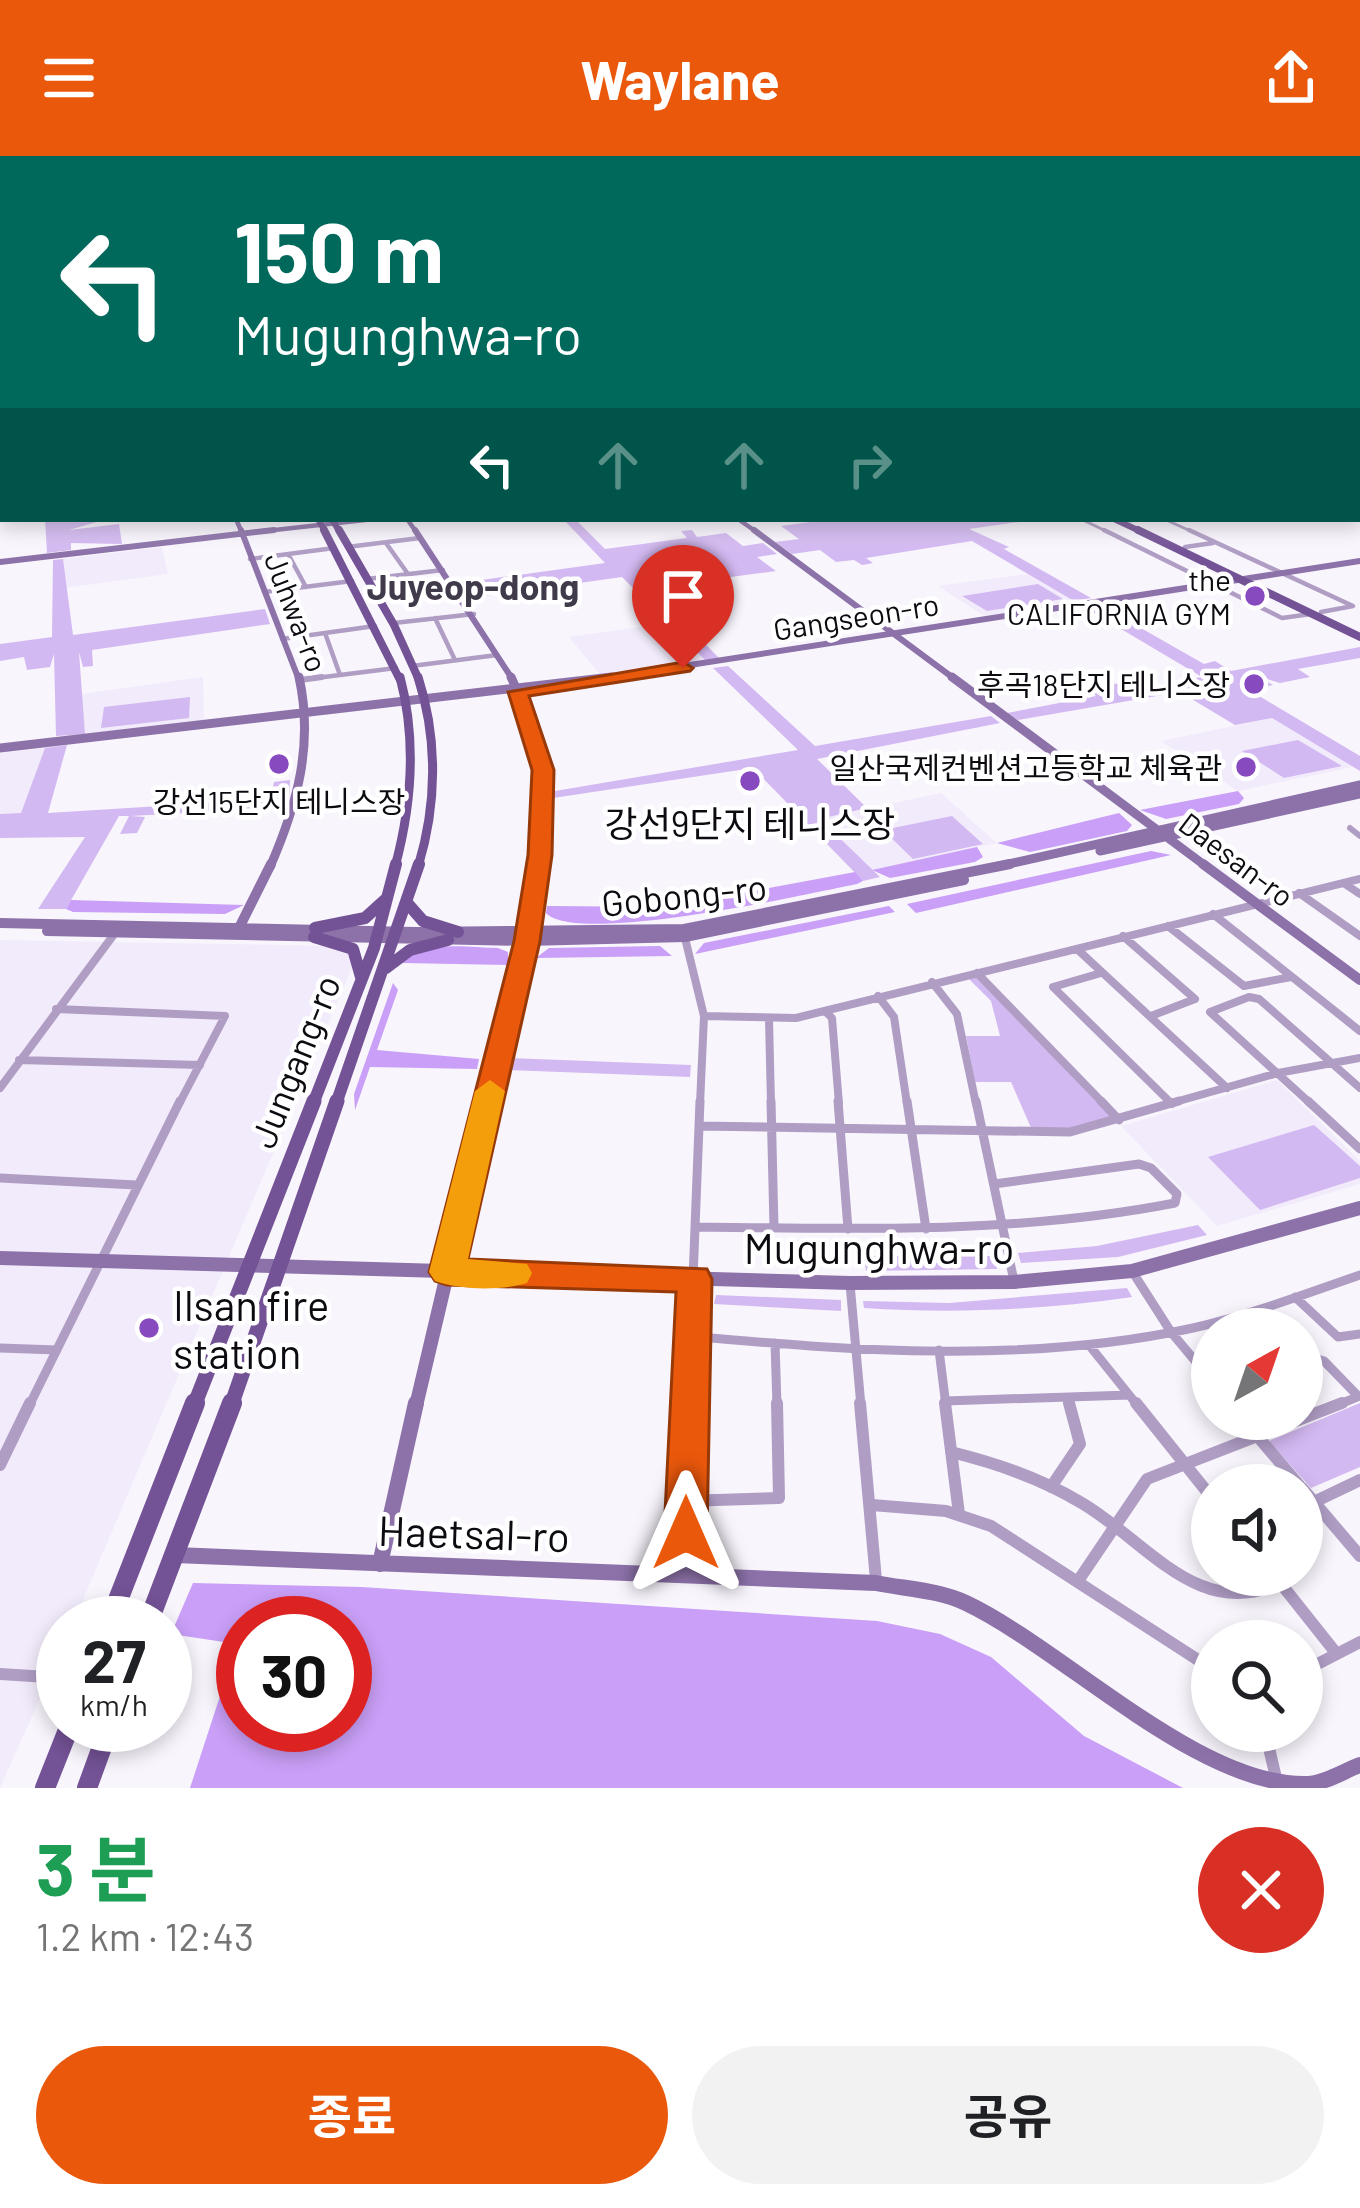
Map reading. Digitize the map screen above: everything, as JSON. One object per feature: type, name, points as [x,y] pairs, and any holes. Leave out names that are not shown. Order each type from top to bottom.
[{"type":"main road","name":"Juhwa-ro","points":[[237,522],[300,680],[305,715],[297,803],[240,926]]},
{"type":"main road","points":[[0,562],[319,522]]},
{"type":"main road","name":"Jungang-ro","points":[[120,1596],[362,979],[410,812],[408,706],[398,668],[319,522]]},
{"type":"main road","name":"Jungang-ro","points":[[159,1596],[408,904],[435,812],[432,738],[412,666],[394,623],[334,522]]},
{"type":"main road","points":[[380,1564],[528,936],[544,796],[543,770],[518,692],[474,614],[409,522]]},
{"type":"main road","name":"Daesan-ro","points":[[742,522],[1360,980]]},
{"type":"main road","points":[[1126,522],[1360,633]]},
{"type":"main road","name":"Gangseon-ro","points":[[0,748],[518,692],[1360,561]]},
{"type":"main road","name":"Gobong-ro","points":[[0,927],[116,933],[685,937],[1360,789]]},
{"type":"main road","name":"Gobong-ro","points":[[528,936],[726,923],[1163,834]]},
{"type":"main road","points":[[315,933],[365,918],[386,898]]},
{"type":"main road","points":[[408,904],[423,921],[453,936]]},
{"type":"main road","name":"Gobong-ro","points":[[0,927],[240,926],[315,933]]},
{"type":"main road","points":[[315,933],[352,949],[362,979]]},
{"type":"main road","points":[[381,973],[410,950],[453,936]]},
{"type":"main road","name":"Mugunghwa-ro","points":[[0,1258],[694,1279],[1014,1282],[1132,1270],[1360,1208]]},
{"type":"main road","name":"Haetsal-ro","points":[[175,1555],[876,1583],[963,1601],[1029,1639],[1116,1708],[1175,1746],[1256,1784],[1306,1784],[1360,1765]]},
{"type":"main road","points":[[45,1788],[59,1752]]},
{"type":"main road","points":[[87,1788],[100,1752]]},
{"type":"street","points":[[1087,522],[1282,618],[1353,606],[1171,522]]},
{"type":"street","points":[[1093,525],[1110,522]]},
{"type":"street","points":[[347,547],[420,538]]},
{"type":"street","points":[[386,542],[408,574]]},
{"type":"street","points":[[1150,553],[1215,542]]},
{"type":"street","points":[[250,559],[334,548]]},
{"type":"street","name":"Juhwa-ro","points":[[288,554],[306,587]]},
{"type":"street","points":[[365,579],[443,570]]},
{"type":"street","points":[[264,592],[352,581]]},
{"type":"street","points":[[394,623],[474,614]]},
{"type":"street","points":[[435,619],[455,660]]},
{"type":"street","points":[[282,638],[377,626]]},
{"type":"street","points":[[325,633],[340,675]]},
{"type":"street","points":[[412,666],[497,655]]},
{"type":"street","points":[[300,680],[398,668]]},
{"type":"street","points":[[1360,825],[1350,828],[1360,836]]},
{"type":"street","points":[[704,1016],[769,1018],[824,1011],[1360,879]]},
{"type":"street","points":[[1344,883],[1360,894]]},
{"type":"street","points":[[1299,893],[1360,936]]},
{"type":"street","points":[[1214,914],[1360,1030]]},
{"type":"street","points":[[1168,926],[1244,986],[1292,976]]},
{"type":"street","points":[[0,1088],[116,933]]},
{"type":"street","points":[[1123,936],[1195,999],[1149,1016]]},
{"type":"street","points":[[685,937],[704,1016],[688,1336],[687,1577]]},
{"type":"street","points":[[1076,948],[1227,1088]]},
{"type":"street","points":[[976,972],[1119,1120]]},
{"type":"street","points":[[1101,973],[1053,986],[1172,1104]]},
{"type":"street","points":[[932,982],[957,1014],[1014,1282]]},
{"type":"street","points":[[878,996],[894,1017],[926,1229]]},
{"type":"street","points":[[1359,1151],[1210,1012],[1250,997],[1259,999],[1360,1088]]},
{"type":"street","points":[[0,1465],[136,1185],[225,1016],[56,1010]]},
{"type":"street","points":[[824,1011],[832,1018],[848,1228]]},
{"type":"street","points":[[769,1018],[774,1228]]},
{"type":"street","points":[[701,1126],[1070,1132],[1278,1073],[1360,1058]]},
{"type":"street","points":[[19,1060],[200,1065]]},
{"type":"street","points":[[697,1227],[1003,1230],[1175,1203],[1177,1194],[1151,1168],[1139,1164],[994,1184]]},
{"type":"street","points":[[0,1178],[136,1185]]},
{"type":"street","points":[[1132,1270],[1191,1356]]},
{"type":"street","points":[[688,1336],[939,1350],[1088,1344],[1171,1332],[1360,1275]]},
{"type":"street","points":[[850,1282],[876,1583]]},
{"type":"street","points":[[1295,1298],[1338,1337],[1360,1334]]},
{"type":"street","points":[[685,1501],[779,1498],[775,1343]]},
{"type":"street","points":[[1088,1344],[1191,1472]]},
{"type":"street","points":[[0,1348],[57,1350]]},
{"type":"street","points":[[939,1350],[959,1514]]},
{"type":"street","points":[[1323,1361],[1359,1396],[1323,1411]]},
{"type":"street","points":[[945,1401],[1130,1395]]},
{"type":"street","points":[[1052,1487],[1080,1444],[1068,1400]]},
{"type":"street","points":[[1078,1581],[1147,1479],[1251,1440]]},
{"type":"street","points":[[1261,1440],[1282,1464]]},
{"type":"street","points":[[951,1452],[1002,1463],[1052,1487],[1115,1524],[1191,1581]]},
{"type":"street","points":[[1323,1497],[1360,1480]]},
{"type":"street","points":[[872,1505],[959,1514],[1010,1536],[1191,1660]]},
{"type":"street","points":[[1323,1513],[1360,1556]]},
{"type":"street","points":[[1291,1596],[1336,1653]]},
{"type":"street","points":[[1323,1660],[1360,1642]]},
{"type":"street","points":[[0,1674],[36,1676]]},
{"type":"street","points":[[1270,1752],[1278,1784]]},
{"type":"shaded area","points":[[45,522],[97,522],[69,530],[119,524],[122,544],[71,543],[71,550],[47,553]]},
{"type":"shaded area","points":[[566,522],[578,522],[605,549],[687,538],[681,531],[692,530],[697,537],[726,533],[743,546],[763,543],[777,554],[757,557],[776,571],[650,588],[719,658],[705,660],[622,577],[473,598],[460,583],[605,563]]},
{"type":"shaded area","points":[[1019,522],[969,529],[1009,547],[1004,549],[1091,598],[1074,601],[972,541],[866,558],[873,563],[862,565],[854,560],[836,562],[820,550],[792,554],[775,542],[799,539],[781,526]]},
{"type":"shaded area","points":[[162,547],[168,574],[64,588],[63,559]]},
{"type":"shaded area","points":[[63,559],[73,635],[265,609],[270,624],[92,650],[93,666],[83,667],[79,652],[85,734],[56,736],[54,654],[50,667],[27,670],[24,657],[0,661],[0,644],[52,637],[53,560]]},
{"type":"shaded area","points":[[1027,574],[1074,601],[984,616],[938,586]]},
{"type":"shaded area","points":[[1038,584],[1063,599],[987,611],[962,596]]},
{"type":"shaded area","points":[[1104,607],[1204,664],[1215,661],[1231,671],[1360,647],[1360,658],[1298,669],[1310,677],[1280,683],[1260,677],[1273,685],[1249,690],[1360,756],[1360,771],[1272,718],[1235,725],[1180,692],[1018,720],[1007,713],[1096,696],[1089,689],[1120,683],[1129,690],[1202,677],[1089,610]]},
{"type":"shaded area","points":[[667,623],[705,660],[601,676],[569,637]]},
{"type":"shaded area","points":[[728,666],[815,746],[991,716],[1000,723],[817,759],[867,808],[820,819],[880,877],[863,881],[753,768],[553,798],[555,791],[798,750],[713,668]]},
{"type":"shaded area","points":[[203,677],[204,721],[85,734],[81,694]]},
{"type":"shaded area","points":[[190,697],[189,718],[101,728],[104,707]]},
{"type":"shaded area","points":[[1272,718],[1353,767],[1238,791],[1161,741]]},
{"type":"shaded area","points":[[1298,740],[1342,766],[1284,778],[1242,751]]},
{"type":"shaded area","points":[[67,745],[48,813],[270,799],[274,782],[290,780],[289,807],[131,816],[145,817],[137,833],[120,834],[129,816],[119,816],[66,909],[38,909],[85,837],[0,838],[0,814],[21,813],[45,748]]},
{"type":"shaded area","points":[[45,748],[21,813],[0,814],[0,753]]},
{"type":"shaded area","points":[[1238,791],[1244,798],[1239,804],[1166,819],[1140,810]]},
{"type":"shaded area","points":[[941,793],[997,843],[872,870],[819,819]]},
{"type":"shaded area","points":[[1119,813],[1132,825],[1127,831],[1030,852],[997,843]]},
{"type":"shaded area","points":[[952,816],[983,844],[913,859],[883,830]]},
{"type":"shaded area","points":[[977,847],[983,857],[975,862],[890,878],[872,870]]},
{"type":"shaded area","points":[[1151,851],[1171,855],[916,913],[907,904]]},
{"type":"shaded area","points":[[855,872],[863,881],[857,884],[694,915],[601,924],[566,922],[546,913],[547,906],[667,907]]},
{"type":"shaded area","points":[[71,900],[244,905],[225,914],[73,912],[66,909]]},
{"type":"shaded area","points":[[889,906],[895,912],[695,954],[704,943]]},
{"type":"shaded area","points":[[0,940],[349,950],[354,963],[84,1596],[36,1596],[36,1707],[0,1788]]},
{"type":"shaded area","points":[[660,946],[672,956],[536,958],[549,948]]},
{"type":"shaded area","points":[[434,948],[508,952],[508,965],[402,963]]},
{"type":"shaded area","points":[[977,976],[1112,1118],[1068,1130],[1032,1130],[1011,1082],[975,1082],[966,1036],[1000,1036],[991,1001],[968,978]]},
{"type":"shaded area","points":[[393,983],[398,990],[377,1050],[479,1059],[477,1069],[370,1067],[355,1110],[354,1094]]},
{"type":"shaded area","points":[[510,1058],[691,1065],[690,1077],[508,1070]]},
{"type":"shaded area","points":[[1277,1080],[1360,1161],[1360,1184],[1217,1226],[1121,1126]]},
{"type":"shaded area","points":[[1314,1125],[1360,1166],[1360,1178],[1260,1210],[1208,1157]]},
{"type":"shaded area","points":[[1198,1225],[1207,1235],[1118,1257],[1021,1263],[1018,1253],[1097,1246]]},
{"type":"shaded area","points":[[864,1256],[994,1256],[997,1269],[866,1271]]},
{"type":"shaded area","points":[[1127,1288],[1132,1297],[998,1310],[864,1308],[863,1301],[949,1303]]},
{"type":"shaded area","points":[[716,1295],[841,1300],[841,1311],[714,1304]]},
{"type":"shaded area","points":[[1360,1403],[1360,1467],[1323,1483],[1323,1464],[1290,1464],[1269,1441],[1323,1440],[1323,1418]]},
{"type":"shaded area","points":[[193,1583],[362,1587],[877,1621],[940,1634],[991,1657],[1084,1736],[1183,1788],[190,1788],[216,1708],[216,1752],[372,1752],[372,1596],[216,1596],[216,1641],[192,1637],[192,1596],[187,1596]]},
{"type":"slow traffic","points":[[490,1091],[447,1272],[514,1273]]},
{"type":"place","name":"the CALIFORNIA GYM","points":[[1255,596]]},
{"type":"place","name":"후곡18단지 테니스장","points":[[1254,684]]},
{"type":"place","name":"강선15단지 테니스장","points":[[279,764]]},
{"type":"place","name":"일산국제컨벤션고등학교 체육관","points":[[1246,767]]},
{"type":"place","name":"강선9단지 테니스장","points":[[750,781]]},
{"type":"place","name":"Ilsan fire station","points":[[149,1328]]},
{"type":"district","name":"Juyeop-dong","points":[[473,585]]},
{"type":"route","points":[[683,668],[518,692],[543,770],[540,855],[527,941],[447,1272],[694,1279],[688,1336],[686,1533]]}]
